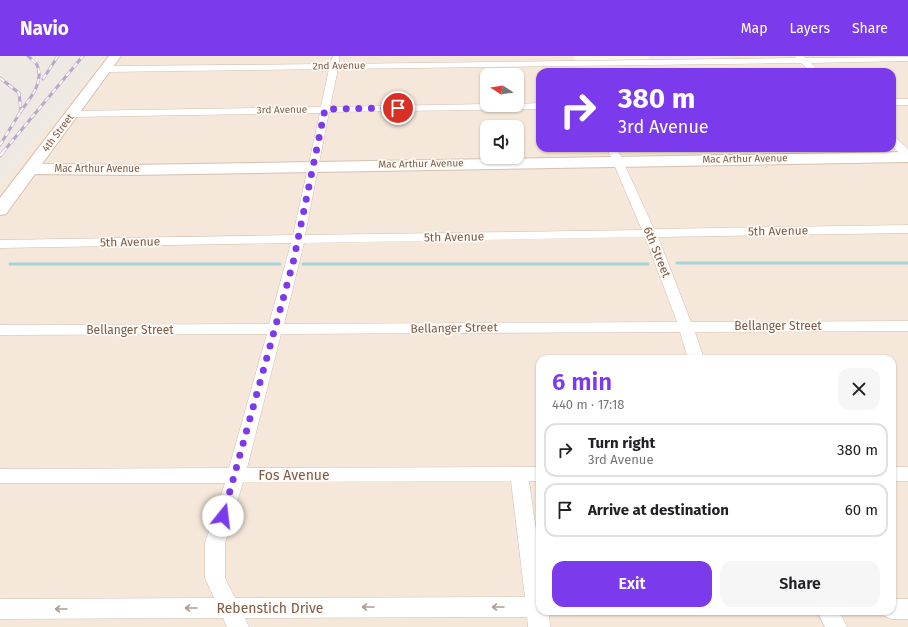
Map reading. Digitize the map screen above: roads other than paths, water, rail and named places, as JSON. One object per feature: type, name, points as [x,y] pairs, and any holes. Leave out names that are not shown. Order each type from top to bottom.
[{"type":"street","name":"4th Street","points":[[0,210],[115,56]]},
{"type":"street","name":"2nd Avenue","points":[[106,69],[335,61],[800,58],[908,59]]},
{"type":"street","points":[[800,58],[811,68]]},
{"type":"street","points":[[569,59],[574,68]]},
{"type":"street","points":[[238,627],[215,578],[215,543],[236,475],[298,240],[335,61]]},
{"type":"street","points":[[896,102],[908,102]]},
{"type":"street","name":"3rd Avenue","points":[[72,114],[536,106]]},
{"type":"street","points":[[896,144],[908,156]]},
{"type":"street","name":"Mac Arthur Avenue","points":[[30,169],[131,170],[313,166],[615,155],[908,156]]},
{"type":"street","name":"6th Street","points":[[615,155],[649,233],[686,326],[695,355]]},
{"type":"street","name":"5th Avenue","points":[[0,244],[908,229]]},
{"type":"street","name":"Bellanger Street","points":[[0,330],[275,330],[686,326],[908,326]]},
{"type":"street","points":[[519,474],[536,593]]},
{"type":"street","name":"Fos Avenue","points":[[0,476],[536,474]]},
{"type":"street","points":[[896,474],[908,474]]},
{"type":"street","name":"Rebenstich Drive","points":[[0,609],[230,608],[536,614]]},
{"type":"street","points":[[896,609],[908,609]]},
{"type":"street","points":[[830,615],[836,627]]},
{"type":"waterway","points":[[677,263],[908,263]]},
{"type":"waterway","points":[[10,264],[280,264]]},
{"type":"waterway","points":[[303,264],[648,264]]},
{"type":"railway","points":[[21,111],[35,90],[39,78],[37,65],[28,56]]},
{"type":"railway","points":[[43,79],[58,56]]},
{"type":"railway","points":[[3,152],[83,56]]},
{"type":"railway","points":[[0,78],[19,93],[21,111]]},
{"type":"railway","points":[[0,145],[21,111]]},
{"type":"railway","points":[[0,156],[4,151]]}]
